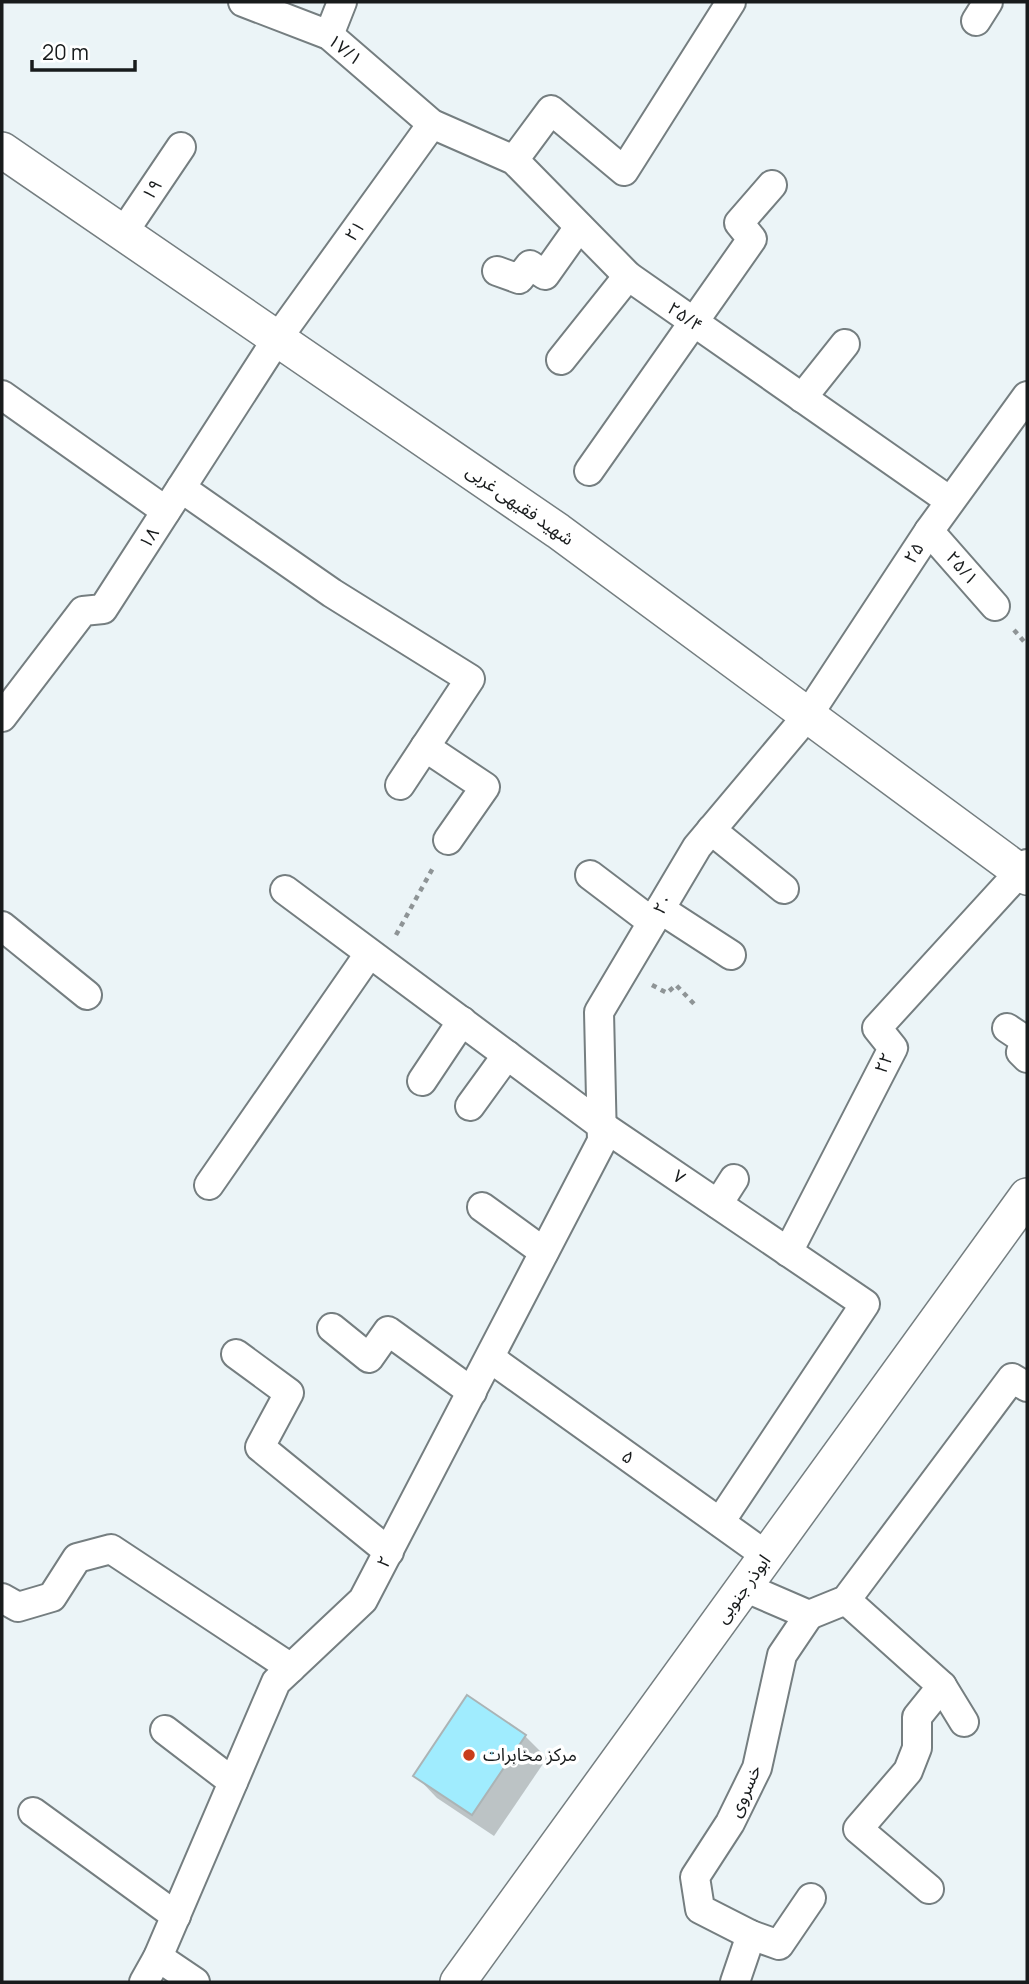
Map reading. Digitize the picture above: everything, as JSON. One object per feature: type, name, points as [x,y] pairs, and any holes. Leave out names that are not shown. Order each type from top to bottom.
[{"type":"street","name":"۱۷/۱","points":[[243,2],[329,35],[432,124]]},
{"type":"street","points":[[329,35],[342,2]]},
{"type":"street","points":[[513,160],[551,110],[624,171],[731,2]]},
{"type":"street","name":"۲۵/۴","points":[[432,124],[513,160],[628,276],[950,501]]},
{"type":"street","name":"۲۱","points":[[278,339],[432,124]]},
{"type":"street","name":"۱۹","points":[[124,233],[181,147]]},
{"type":"street","name":"شهید فقیهی غربی","points":[[2,150],[558,531],[1025,871]]},
{"type":"street","points":[[589,471],[752,239],[739,223],[772,185]]},
{"type":"street","points":[[497,271],[519,279],[530,265],[545,275],[579,227]]},
{"type":"street","points":[[561,360],[628,276]]},
{"type":"street","name":"۱۸","points":[[2,717],[83,611],[103,609],[278,339]]},
{"type":"street","points":[[802,398],[845,344]]},
{"type":"street","points":[[2,395],[470,679],[400,785]]},
{"type":"street","name":"۲۵","points":[[808,715],[929,531],[1027,397]]},
{"type":"street","name":"۲۵/۱","points":[[929,531],[995,606]]},
{"type":"street","name":"۲۰","points":[[601,1125],[599,1012],[697,847],[808,715]]},
{"type":"street","points":[[425,747],[485,787],[448,840]]},
{"type":"street","points":[[711,830],[784,889]]},
{"type":"street","name":"۲۲","points":[[788,1252],[893,1048],[877,1028],[1025,871]]},
{"type":"street","points":[[590,876],[731,955]]},
{"type":"street","name":"۷","points":[[285,890],[601,1125],[865,1304],[720,1522]]},
{"type":"street","points":[[2,926],[87,995]]},
{"type":"street","points":[[209,1185],[375,958]]},
{"type":"street","points":[[422,1081],[461,1021]]},
{"type":"street","points":[[1007,1028],[1024,1040],[1021,1052],[1027,1058]]},
{"type":"street","points":[[470,1106],[507,1055]]},
{"type":"street","name":"۲","points":[[144,1982],[158,1957],[276,1682],[363,1600],[602,1141],[601,1125]]},
{"type":"street","points":[[718,1204],[734,1179]]},
{"type":"street","name":"ابوذر جنوبی","points":[[458,1982],[1027,1196]]},
{"type":"street","points":[[482,1207],[544,1252]]},
{"type":"street","points":[[332,1328],[369,1358],[388,1331],[472,1392]]},
{"type":"street","points":[[236,1354],[289,1393],[260,1447],[389,1552]]},
{"type":"street","name":"۵","points":[[489,1358],[767,1556]]},
{"type":"street","points":[[744,1587],[809,1615],[846,1600],[1012,1378],[1027,1387]]},
{"type":"street","points":[[2,1598],[18,1607],[52,1597],[77,1558],[111,1549],[290,1668]]},
{"type":"street","points":[[846,1600],[942,1686],[964,1722]]},
{"type":"street","name":"خسروی","points":[[809,1615],[782,1655],[757,1768],[730,1823],[695,1877],[700,1909],[751,1935],[779,1945],[811,1898]]},
{"type":"street","points":[[929,1889],[858,1829],[908,1771],[917,1748],[917,1717],[942,1686]]},
{"type":"street","points":[[165,1730],[233,1782]]},
{"type":"street","points":[[33,1812],[176,1916]]},
{"type":"street","points":[[735,1982],[751,1935]]},
{"type":"street","points":[[158,1957],[195,1982]]},
{"type":"path","points":[[375,958],[448,840]]},
{"type":"path","points":[[624,970],[667,993],[676,985],[696,1006]]},
{"type":"building","name":"مرکز مخابرات","points":[[467,1695],[526,1735],[472,1815],[413,1776]]},
{"type":"place","name":"مرکز مخابرات","points":[[469,1755]]}]
